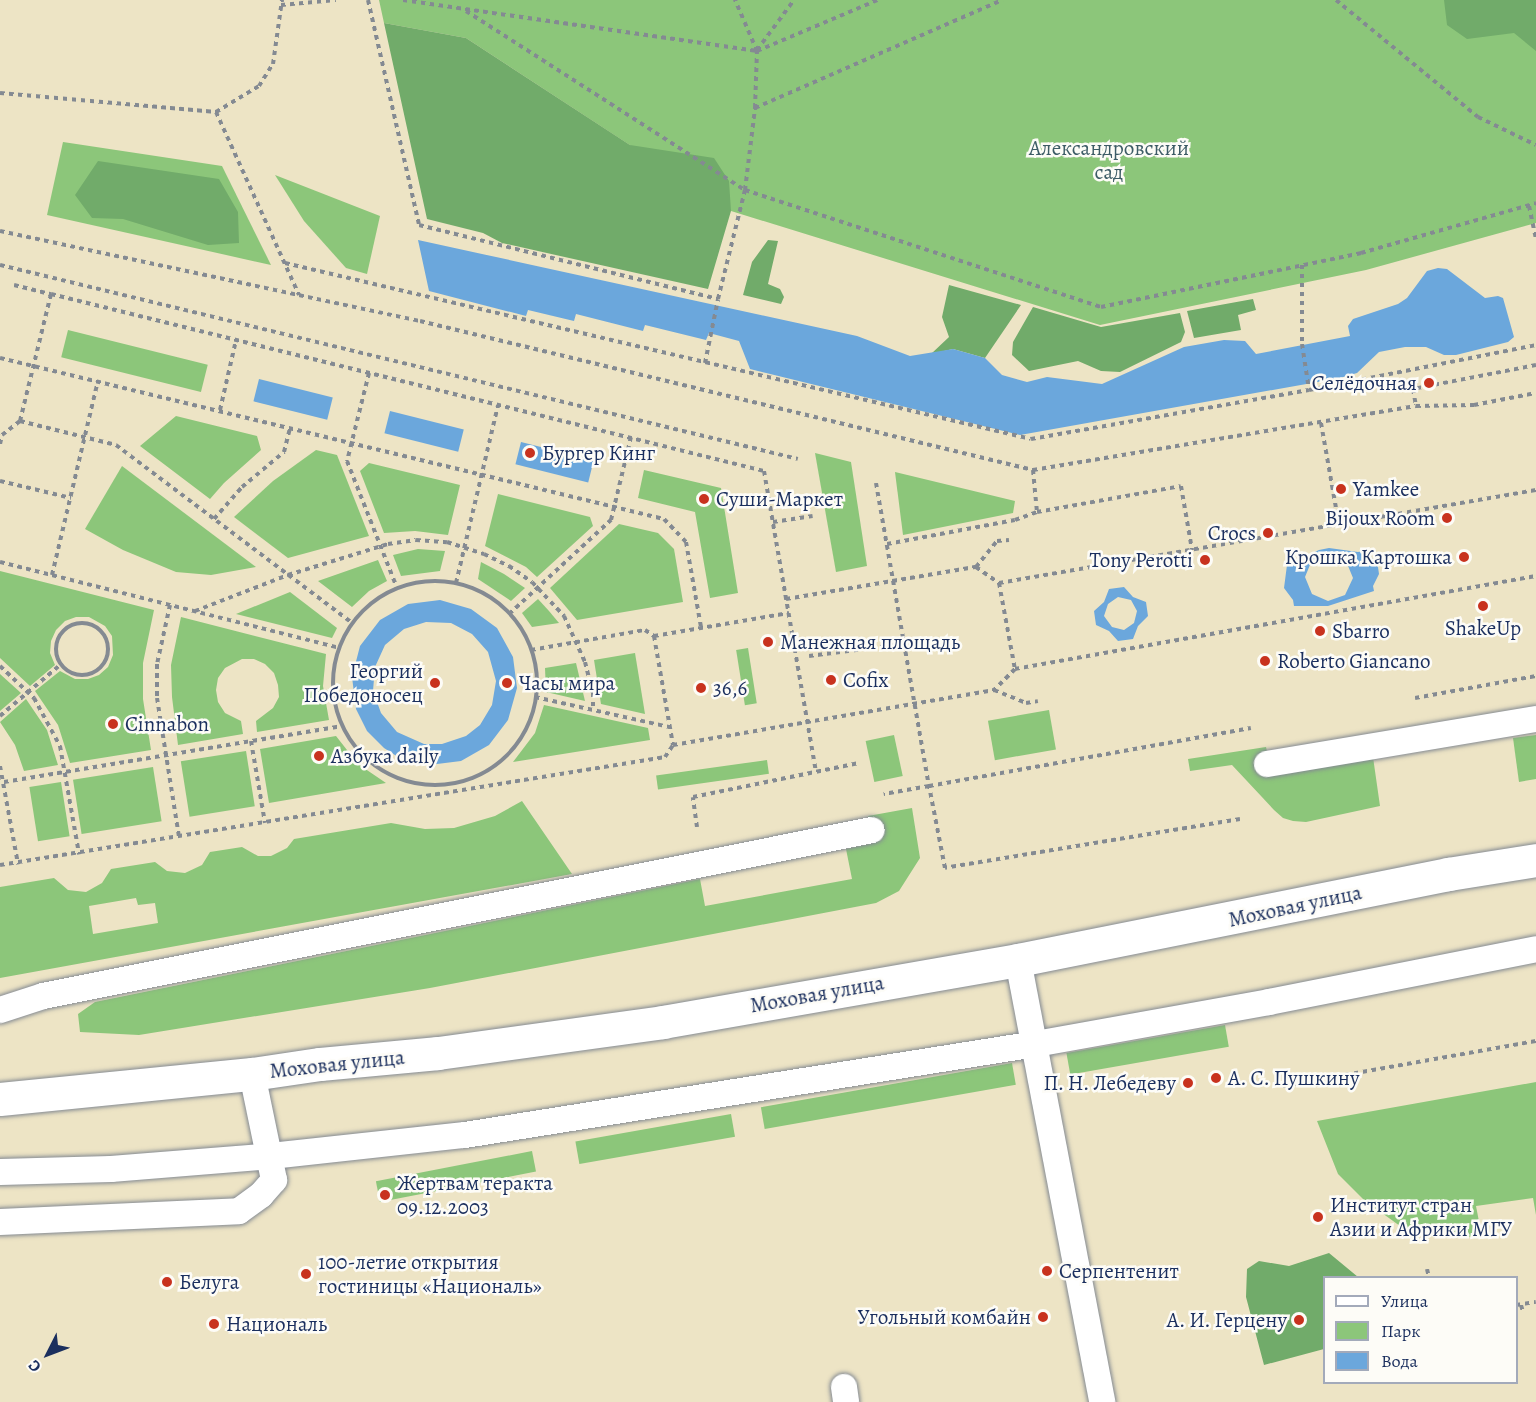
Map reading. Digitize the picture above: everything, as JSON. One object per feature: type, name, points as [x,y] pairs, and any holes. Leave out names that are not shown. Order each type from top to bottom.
[{"type":"main road","name":"Моховая улица","points":[[0,1100],[252,1074],[320,1064],[438,1053],[562,1037],[1018,960],[1448,874],[1536,860]]},
{"type":"main road","name":"Моховая улица","points":[[0,1079],[93,1089]]},
{"type":"lane","points":[[1267,764],[1536,719]]},
{"type":"lane","points":[[0,1010],[72,990],[872,830]]},
{"type":"lane","points":[[0,1172],[111,1169],[271,1156],[465,1135],[1036,1044],[1269,1002],[1536,949]]},
{"type":"lane","points":[[1018,960],[1036,1044],[1102,1402]]},
{"type":"lane","points":[[0,1222],[240,1211],[261,1195],[274,1180],[271,1156],[252,1074]]},
{"type":"path","points":[[0,93],[216,111],[259,86],[273,64],[282,2],[336,0]]},
{"type":"path","points":[[368,0],[419,225],[718,299]]},
{"type":"path","points":[[403,0],[757,51],[878,0]]},
{"type":"path","points":[[705,363],[745,190],[755,108],[757,51],[735,0]]},
{"type":"path","points":[[757,51],[794,0]]},
{"type":"path","points":[[755,108],[1002,0]]},
{"type":"path","points":[[1336,0],[1479,117],[1536,145]]},
{"type":"path","points":[[466,10],[745,190],[1101,307],[1361,253],[1536,203]]},
{"type":"path","points":[[216,111],[299,295]]},
{"type":"path","points":[[1529,206],[1536,239]]},
{"type":"path","points":[[0,231],[420,321],[1033,470],[1416,406],[1474,405],[1536,393]]},
{"type":"path","points":[[285,263],[1031,439],[1536,345]]},
{"type":"path","points":[[0,265],[798,459]]},
{"type":"path","points":[[1302,265],[1302,344],[1309,388]]},
{"type":"path","points":[[14,285],[764,471],[816,771]]},
{"type":"path","points":[[0,444],[1,435],[20,421],[51,294]]},
{"type":"path","points":[[220,410],[236,340]]},
{"type":"path","points":[[0,358],[664,519],[686,542],[701,627]]},
{"type":"path","points":[[1416,406],[1413,389],[1536,365]]},
{"type":"path","points":[[369,373],[347,461],[397,588]]},
{"type":"path","points":[[52,575],[98,381]]},
{"type":"path","points":[[524,400],[526,393]]},
{"type":"path","points":[[456,583],[498,405]]},
{"type":"path","points":[[20,421],[116,445],[352,623]]},
{"type":"path","points":[[1321,423],[1339,525]]},
{"type":"path","points":[[214,519],[242,487],[284,452],[290,428]]},
{"type":"path","points":[[509,614],[611,520],[631,437]]},
{"type":"path","points":[[1033,470],[1037,512]]},
{"type":"path","points":[[0,481],[71,498]]},
{"type":"path","points":[[876,483],[903,644],[945,868],[1240,819]]},
{"type":"path","points":[[886,544],[1015,520],[1037,512],[1181,486],[1192,550]]},
{"type":"path","points":[[976,567],[999,583],[1536,490]]},
{"type":"path","points":[[773,522],[813,516]]},
{"type":"path","points":[[195,611],[288,575],[381,546],[416,540],[447,542],[509,566],[538,588],[564,616],[578,641],[591,683],[592,709]]},
{"type":"path","points":[[786,599],[976,567],[997,541],[1009,540]]},
{"type":"path","points":[[0,562],[339,648]]},
{"type":"path","points":[[993,690],[1015,669],[1536,576]]},
{"type":"path","points":[[421,582],[456,583],[488,597],[509,614],[523,632],[536,669],[535,697],[526,728],[501,760],[477,776],[448,784],[418,783],[389,774],[365,757],[343,726],[335,706],[333,686],[339,648],[352,623],[375,600],[397,588],[421,582]]},
{"type":"path","points":[[999,583],[1015,669]]},
{"type":"path","points":[[170,605],[157,664],[157,706],[179,837]]},
{"type":"path","points":[[531,650],[645,630],[654,636],[789,613]]},
{"type":"path","points":[[88,624],[104,636],[107,655],[95,671],[75,674],[61,664],[56,653],[57,643],[61,634],[69,627],[88,624]]},
{"type":"path","points":[[654,636],[673,746]]},
{"type":"path","points":[[809,656],[903,644]]},
{"type":"path","points":[[0,716],[61,664]]},
{"type":"path","points":[[0,666],[28,692],[52,728],[60,746],[80,854]]},
{"type":"path","points":[[0,865],[80,854],[665,757],[673,746],[993,690],[1026,703],[1038,701]]},
{"type":"path","points":[[535,697],[669,727]]},
{"type":"path","points":[[4,782],[343,726]]},
{"type":"path","points":[[251,741],[265,823]]},
{"type":"path","points":[[697,828],[693,797],[858,763]]},
{"type":"path","points":[[905,790],[1059,763]]},
{"type":"path","points":[[0,766],[18,864]]},
{"type":"path","points":[[448,784],[449,793]]},
{"type":"path","points":[[0,808],[8,806]]},
{"type":"path","points":[[1283,1086],[1536,1041]]},
{"type":"path","points":[[1427,1269],[1429,1276]]},
{"type":"path","points":[[1523,1312],[1519,1305],[1536,1302]]},
{"type":"green space","name":"Александровский сад","points":[[379,0],[1536,0],[1536,223],[1366,270],[1100,325],[731,211],[466,38],[384,23]]},
{"type":"green space","points":[[1444,0],[1536,0],[1536,51],[1514,33],[1467,39],[1447,25]]},
{"type":"green space","points":[[384,23],[466,38],[630,145],[714,158],[729,181],[731,211],[708,289],[502,243],[483,233],[427,219]]},
{"type":"green space","points":[[63,142],[222,166],[271,265],[47,215]]},
{"type":"green space","points":[[98,161],[219,179],[238,212],[239,243],[208,245],[123,219],[92,218],[75,195]]},
{"type":"green space","points":[[275,175],[380,216],[367,274],[346,268],[304,221]]},
{"type":"green space","points":[[768,240],[778,241],[768,284],[780,289],[784,297],[781,304],[743,295],[752,262]]},
{"type":"green space","points":[[949,285],[1021,305],[985,358],[953,349],[931,354],[949,337],[942,317]]},
{"type":"green space","points":[[1253,299],[1256,310],[1238,315],[1241,330],[1194,338],[1187,311]]},
{"type":"green space","points":[[1033,307],[1101,327],[1180,313],[1185,332],[1181,342],[1120,372],[1101,371],[1078,361],[1029,371],[1012,355],[1013,342]]},
{"type":"green space","points":[[68,330],[208,365],[201,392],[61,357]]},
{"type":"green space","points":[[176,416],[257,436],[261,450],[224,483],[210,499],[140,446]]},
{"type":"green space","points":[[316,450],[337,455],[369,536],[288,558],[234,517],[273,481]]},
{"type":"green space","points":[[815,453],[851,462],[867,566],[836,572]]},
{"type":"green space","points":[[369,463],[460,485],[448,535],[415,531],[384,533],[360,471]]},
{"type":"green space","points":[[122,466],[256,567],[211,575],[176,572],[123,550],[85,529]]},
{"type":"green space","points":[[644,470],[721,488],[738,593],[710,598],[695,512],[638,498]]},
{"type":"green space","points":[[895,472],[1015,501],[1013,513],[903,535]]},
{"type":"green space","points":[[498,494],[590,517],[593,526],[537,577],[526,567],[485,546]]},
{"type":"green space","points":[[619,524],[658,533],[674,549],[683,602],[577,620],[550,588]]},
{"type":"green space","points":[[418,549],[445,551],[440,571],[401,576],[393,555]]},
{"type":"green space","points":[[378,560],[387,581],[369,591],[352,607],[318,581]]},
{"type":"green space","points":[[481,562],[525,588],[511,601],[478,579]]},
{"type":"green space","points":[[0,571],[154,610],[143,663],[143,699],[151,750],[70,763],[58,725],[35,691],[60,671],[75,679],[88,679],[99,675],[108,667],[113,655],[112,636],[105,626],[89,617],[76,617],[65,621],[56,630],[51,641],[50,653],[55,665],[30,686],[0,658]]},
{"type":"green space","points":[[290,592],[337,628],[332,638],[236,614]]},
{"type":"green space","points":[[538,599],[559,623],[532,627],[522,613]]},
{"type":"green space","points":[[181,617],[326,654],[323,686],[329,720],[257,732],[256,721],[273,708],[279,697],[278,685],[274,673],[265,664],[254,659],[242,659],[225,668],[218,678],[216,690],[218,702],[225,713],[241,721],[243,734],[178,745],[171,665]]},
{"type":"green space","points":[[748,648],[757,703],[745,705],[736,650]]},
{"type":"green space","points":[[635,653],[645,714],[601,704],[594,660]]},
{"type":"green space","points":[[576,663],[585,701],[546,692],[545,668]]},
{"type":"green space","points":[[0,674],[21,693],[0,711]]},
{"type":"green space","points":[[26,699],[47,730],[58,765],[24,771],[15,745],[0,722]]},
{"type":"green space","points":[[544,705],[648,728],[650,740],[513,762],[535,733]]},
{"type":"green space","points":[[1049,710],[1056,749],[995,760],[988,721]]},
{"type":"green space","points":[[894,735],[903,776],[874,782],[866,741]]},
{"type":"green space","points":[[1536,735],[1536,779],[1519,782],[1513,738]]},
{"type":"green space","points":[[336,736],[358,764],[386,783],[269,803],[260,749]]},
{"type":"green space","points":[[1266,747],[1272,772],[1373,757],[1380,806],[1306,822],[1293,821],[1283,818],[1274,810],[1232,765],[1190,771],[1188,759]]},
{"type":"green space","points":[[246,751],[255,806],[190,817],[181,761]]},
{"type":"green space","points":[[767,760],[769,774],[658,789],[656,776]]},
{"type":"green space","points":[[153,767],[162,821],[82,834],[73,780]]},
{"type":"green space","points":[[61,782],[70,836],[38,841],[29,787]]},
{"type":"green space","points":[[522,801],[572,874],[0,978],[0,887],[54,878],[68,890],[86,892],[102,883],[111,869],[155,862],[167,871],[185,873],[202,865],[210,852],[242,847],[258,856],[271,856],[287,848],[294,839],[391,823],[425,829],[454,828],[495,816]],"holes":[[[136,898],[138,905],[155,903],[158,923],[93,934],[89,906]]]},
{"type":"green space","points":[[912,808],[920,858],[899,891],[876,903],[430,988],[139,1035],[80,1032],[78,1014],[95,1002],[700,879],[705,906],[852,879],[846,849],[874,843],[868,816]]},
{"type":"green space","points":[[1225,1025],[1229,1047],[1070,1075],[1066,1053]]},
{"type":"green space","points":[[1012,1063],[1016,1085],[765,1129],[761,1107]]},
{"type":"green space","points":[[1536,1082],[1536,1215],[1533,1198],[1476,1206],[1482,1237],[1428,1236],[1400,1226],[1364,1200],[1338,1174],[1317,1121]]},
{"type":"green space","points":[[731,1114],[735,1137],[579,1164],[575,1141]]},
{"type":"green space","points":[[532,1151],[536,1172],[380,1202],[376,1181]]},
{"type":"green space","points":[[1329,1253],[1357,1276],[1323,1276],[1323,1349],[1264,1365],[1246,1297],[1247,1269],[1259,1261],[1289,1266]]},
{"type":"water","points":[[418,240],[857,336],[910,356],[953,349],[985,358],[1002,375],[1027,382],[1047,377],[1102,384],[1184,347],[1224,340],[1245,341],[1256,354],[1350,336],[1348,326],[1353,319],[1398,304],[1407,298],[1427,271],[1438,268],[1447,269],[1485,298],[1498,296],[1503,298],[1514,337],[1508,342],[1456,355],[1444,355],[1426,347],[1405,347],[1379,352],[1357,373],[1340,378],[1020,435],[750,369],[739,341],[709,333],[706,340],[645,325],[643,331],[576,314],[574,321],[528,310],[526,316],[429,291]]},
{"type":"water","points":[[259,379],[333,397],[327,420],[253,401]]},
{"type":"water","points":[[390,411],[464,429],[458,452],[384,433]]},
{"type":"water","points":[[521,442],[594,460],[588,482],[515,464]]},
{"type":"water","points":[[1329,548],[1358,552],[1367,550],[1378,567],[1379,574],[1373,586],[1374,591],[1328,606],[1294,606],[1293,600],[1284,588],[1287,565],[1319,550]],"holes":[[[1330,554],[1346,561],[1353,578],[1345,595],[1328,601],[1312,594],[1305,577],[1312,560]]]},
{"type":"water","points":[[1124,587],[1133,597],[1146,602],[1148,616],[1138,626],[1133,639],[1118,641],[1109,631],[1096,625],[1094,611],[1104,602],[1109,589]],"holes":[[[1118,597],[1131,600],[1137,611],[1134,623],[1124,630],[1112,627],[1104,616],[1108,604]]]},
{"type":"water","name":"Часы мира","points":[[440,600],[471,609],[497,628],[513,657],[517,688],[508,720],[489,745],[461,761],[429,765],[398,757],[384,748],[367,731],[356,709],[352,677],[360,646],[380,620],[408,604]],"holes":[[[426,622],[451,623],[472,634],[488,652],[496,681],[492,705],[480,725],[466,736],[442,744],[424,744],[397,732],[381,713],[373,691],[375,667],[385,645],[404,629]]]},
{"type":"place","name":"Селёдочная","points":[[1429,383]]},
{"type":"place","name":"Бургер Кинг","points":[[530,453]]},
{"type":"place","name":"Yamkee","points":[[1341,489]]},
{"type":"place","name":"Суши-Маркет","points":[[704,499]]},
{"type":"place","name":"Bijoux Room","points":[[1447,518]]},
{"type":"place","name":"Crocs","points":[[1268,533]]},
{"type":"place","name":"Крошка Картошка","points":[[1464,557]]},
{"type":"place","name":"Tony Perotti","points":[[1205,560]]},
{"type":"place","name":"ShakeUp","points":[[1483,606]]},
{"type":"place","name":"Sbarro","points":[[1320,631]]},
{"type":"place","name":"Манежная площадь","points":[[768,642]]},
{"type":"place","name":"Roberto Giancano","points":[[1265,661]]},
{"type":"place","name":"Cofix","points":[[831,680]]},
{"type":"place","name":"Георгий Победоносец","points":[[435,683]]},
{"type":"place","name":"Часы мира","points":[[507,683]]},
{"type":"place","name":"36,6","points":[[701,688]]},
{"type":"place","name":"Cinnabon","points":[[113,724]]},
{"type":"place","name":"Азбука daily","points":[[319,756]]},
{"type":"place","name":"А. С. Пушкину","points":[[1216,1078]]},
{"type":"place","name":"П. Н. Лебедеву","points":[[1188,1083]]},
{"type":"place","name":"Жертвам теракта 09.12.2003","points":[[385,1195]]},
{"type":"place","name":"Институт стран Азии и Африки МГУ","points":[[1318,1217]]},
{"type":"place","name":"Серпентенит","points":[[1047,1271]]},
{"type":"place","name":"100-летие открытия гостиницы «Националь»","points":[[306,1274]]},
{"type":"place","name":"Белуга","points":[[167,1282]]},
{"type":"place","name":"Угольный комбайн","points":[[1043,1317]]},
{"type":"place","name":"А. И. Герцену","points":[[1299,1320]]},
{"type":"place","name":"Националь","points":[[214,1324]]}]
